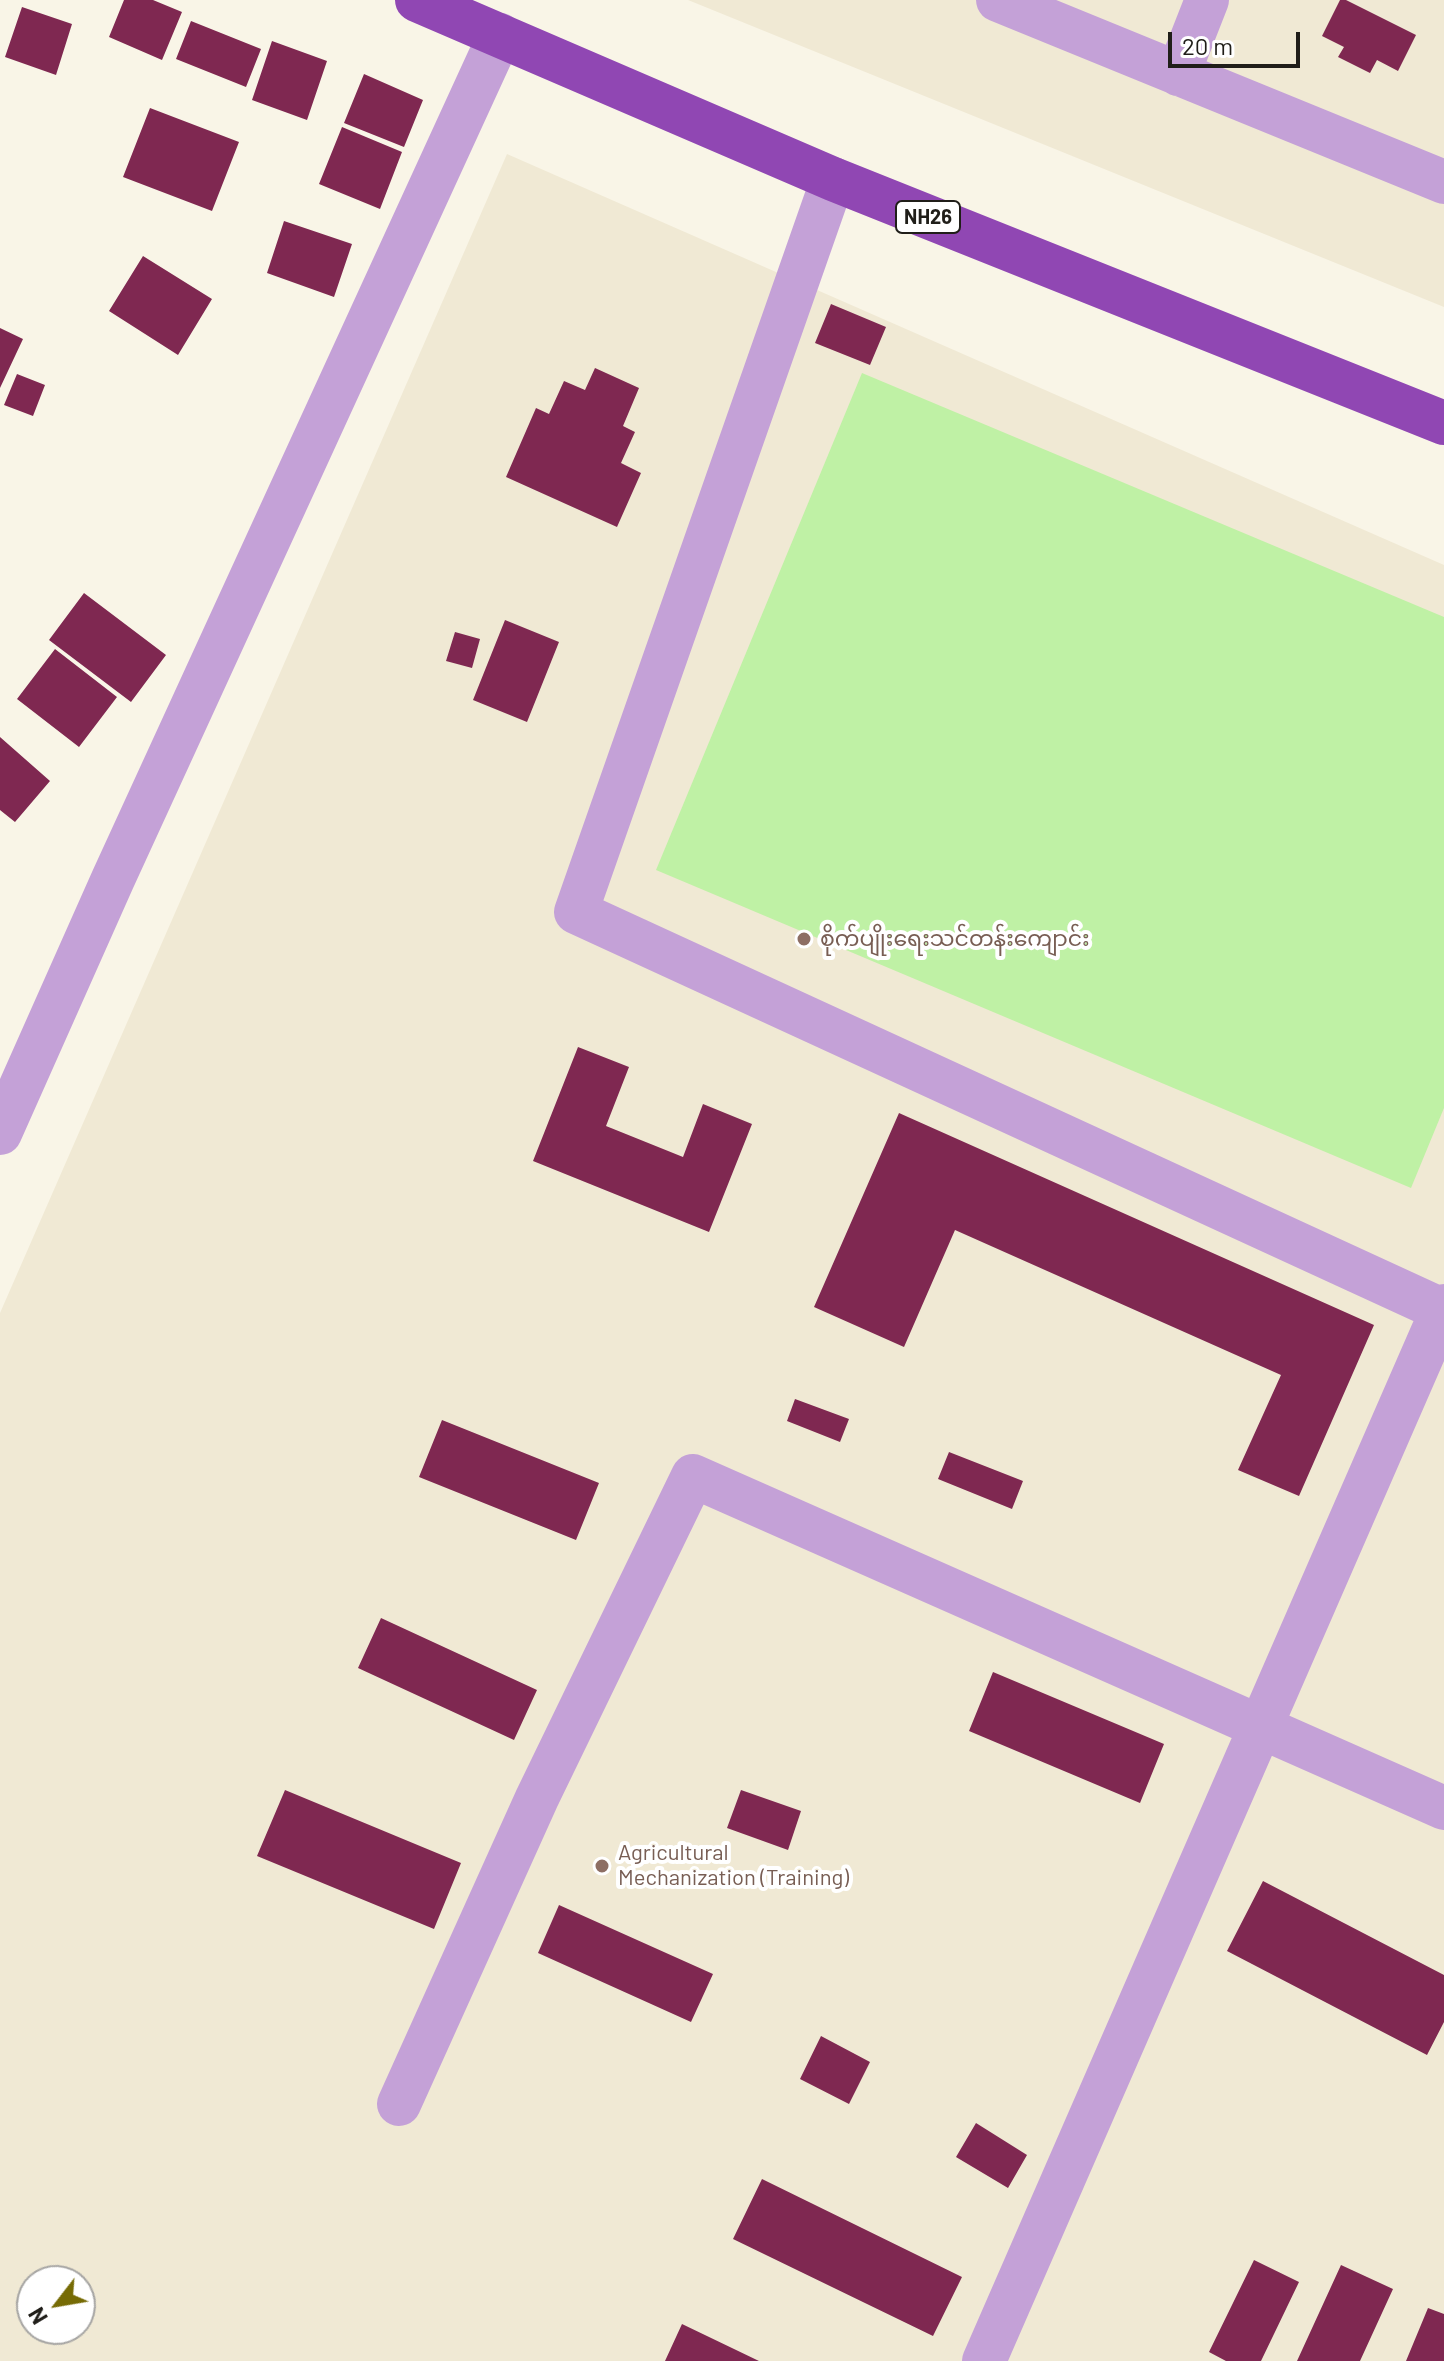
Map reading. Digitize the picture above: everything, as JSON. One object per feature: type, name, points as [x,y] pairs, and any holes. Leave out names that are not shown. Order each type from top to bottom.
[{"type":"highway","name":"NH26","points":[[422,1],[833,179],[1444,423]]},
{"type":"street","points":[[998,0],[1444,182]]},
{"type":"street","points":[[1178,74],[1207,0]]},
{"type":"street","points":[[0,1133],[113,879],[500,35]]},
{"type":"street","points":[[833,179],[576,912],[1443,1308],[984,2361]]},
{"type":"street","points":[[399,2104],[537,1798],[693,1476],[1444,1808]]},
{"type":"shaded area","points":[[688,0],[1444,0],[1444,307]]},
{"type":"shaded area","name":"စိုက်ပျိုးရေးသင်တန်းကျောင်း","points":[[507,154],[1444,565],[1444,2361],[0,2361],[0,1313]]},
{"type":"green space","points":[[862,373],[1444,617],[1444,1108],[1411,1188],[656,870]]},
{"type":"building","points":[[124,0],[153,0],[182,12],[162,60],[109,37]]},
{"type":"building","points":[[1340,0],[1346,0],[1416,35],[1398,71],[1377,60],[1370,73],[1338,57],[1344,47],[1322,36]]},
{"type":"building","points":[[22,7],[72,24],[56,75],[5,57]]},
{"type":"building","points":[[191,21],[261,49],[246,87],[176,59]]},
{"type":"building","points":[[272,41],[327,61],[307,120],[252,100]]},
{"type":"building","points":[[364,74],[423,100],[404,147],[344,123]]},
{"type":"building","points":[[150,108],[239,142],[212,211],[123,177]]},
{"type":"building","points":[[342,127],[402,152],[380,209],[319,184]]},
{"type":"building","points":[[284,221],[352,244],[334,297],[267,273]]},
{"type":"building","points":[[143,256],[212,299],[178,355],[109,311]]},
{"type":"building","points":[[831,304],[886,327],[870,365],[815,343]]},
{"type":"building","points":[[0,328],[23,339],[0,388]]},
{"type":"building","points":[[595,368],[639,388],[623,426],[635,432],[621,463],[641,473],[617,527],[506,477],[536,408],[549,414],[564,381],[585,390]]},
{"type":"building","points":[[17,374],[45,385],[33,416],[4,405]]},
{"type":"building","points":[[84,593],[166,655],[131,702],[49,640]]},
{"type":"building","points":[[505,620],[559,642],[527,722],[473,700]]},
{"type":"building","points":[[455,632],[480,639],[472,668],[446,661]]},
{"type":"building","points":[[55,649],[117,697],[79,747],[17,699]]},
{"type":"building","points":[[0,737],[50,781],[15,822],[0,810]]},
{"type":"building","points":[[578,1047],[629,1067],[606,1126],[683,1157],[703,1104],[752,1124],[709,1232],[533,1161]]},
{"type":"building","points":[[899,1113],[1374,1325],[1299,1496],[1238,1470],[1281,1375],[955,1230],[904,1347],[814,1307]]},
{"type":"building","points":[[795,1399],[849,1419],[840,1442],[787,1421]]},
{"type":"building","points":[[442,1420],[599,1483],[576,1540],[419,1477]]},
{"type":"building","points":[[949,1452],[1023,1481],[1012,1509],[938,1479]]},
{"type":"building","points":[[381,1618],[537,1690],[514,1740],[358,1668]]},
{"type":"building","points":[[993,1672],[1164,1744],[1140,1803],[969,1731]]},
{"type":"building","points":[[285,1790],[461,1863],[434,1929],[257,1856]]},
{"type":"building","points":[[741,1790],[801,1811],[788,1850],[727,1828]]},
{"type":"building","points":[[1263,1881],[1444,1975],[1444,2022],[1427,2055],[1227,1951]]},
{"type":"building","points":[[559,1905],[713,1974],[691,2022],[538,1953]]},
{"type":"building","points":[[821,2036],[870,2062],[849,2104],[800,2079]]},
{"type":"building","points":[[976,2123],[1027,2155],[1008,2188],[956,2157]]},
{"type":"building","points":[[762,2179],[962,2277],[933,2336],[733,2239]]},
{"type":"building","points":[[1254,2260],[1299,2282],[1261,2361],[1226,2361],[1209,2352]]},
{"type":"building","points":[[1341,2265],[1393,2289],[1360,2361],[1297,2361]]},
{"type":"building","points":[[1428,2308],[1444,2314],[1444,2361],[1406,2361]]},
{"type":"building","points":[[682,2324],[759,2361],[665,2361]]},
{"type":"place","name":"စိုက်ပျိုးရေးသင်တန်းကျောင်း","points":[[804,939]]},
{"type":"place","name":"Agricultural Mechanization (Training)","points":[[602,1866]]}]
